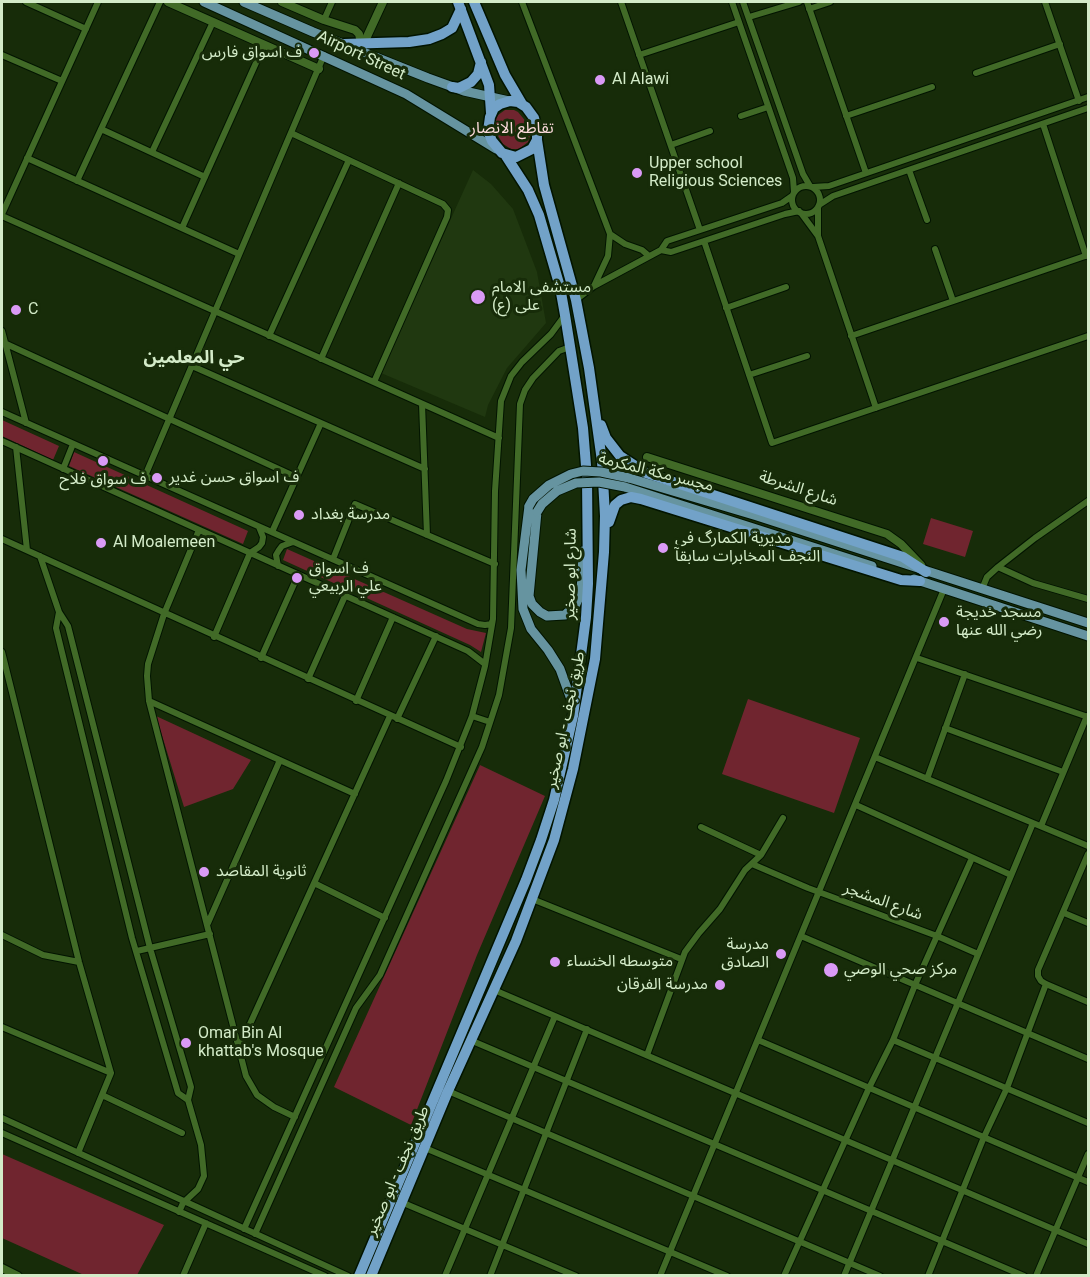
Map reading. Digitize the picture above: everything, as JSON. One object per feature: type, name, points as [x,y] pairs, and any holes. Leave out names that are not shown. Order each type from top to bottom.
[{"type":"highway","points":[[474,2],[505,75],[519,103],[534,118],[537,130],[537,140],[532,149],[526,153],[516,157],[502,153]]},
{"type":"highway","points":[[344,44],[410,42],[442,34],[455,23],[460,5]]},
{"type":"highway","points":[[460,5],[481,62],[491,98],[488,131],[492,141],[525,184],[539,215],[560,287],[565,315]]},
{"type":"highway","points":[[452,87],[459,88],[471,82],[478,74],[481,62]]},
{"type":"highway","points":[[491,113],[500,104],[519,103]]},
{"type":"highway","name":"طريق نجف - ابو صخير","points":[[374,1274],[401,1202],[448,1091],[516,941],[554,840],[590,690],[599,628],[605,516],[602,462],[576,300],[544,185],[537,140]]},
{"type":"highway","name":"شارع ابو صخير","points":[[554,800],[573,716],[586,617],[588,531],[583,428],[565,315]]},
{"type":"highway","points":[[592,401],[606,438],[620,456],[636,468],[903,557],[923,576]]},
{"type":"highway","points":[[604,552],[607,528],[615,505],[630,497],[664,505],[901,580],[923,576]]},
{"type":"highway","name":"طريق نجف - ابو صخير","points":[[359,1275],[514,908],[554,800]]},
{"type":"highway","points":[[514,908],[520,914],[527,914]]},
{"type":"highway","points":[[502,935],[510,935],[516,941]]},
{"type":"main road","name":"Airport Street","points":[[204,2],[406,93],[502,153]]},
{"type":"main road","name":"Airport Street","points":[[244,2],[452,87],[519,103]]},
{"type":"main road","points":[[363,43],[383,2]]},
{"type":"main road","name":"مجسر مكة المكرمة","points":[[533,509],[557,491],[576,483],[627,483],[757,516],[923,576]]},
{"type":"main road","name":"مجسر مكة المكرمة","points":[[627,483],[755,528],[923,576]]},
{"type":"main road","points":[[533,509],[529,596],[532,604],[547,616],[565,615],[580,598],[583,553],[588,531]]},
{"type":"main road","points":[[533,509],[521,570],[523,609],[531,629],[560,669],[572,702],[573,716]]},
{"type":"main road","points":[[923,576],[981,589],[1089,623]]},
{"type":"main road","points":[[923,576],[944,589],[1089,636]]},
{"type":"main road","points":[[2,1268],[18,1275]]},
{"type":"street","points":[[26,2],[86,29]]},
{"type":"street","points":[[98,2],[2,215],[499,438]]},
{"type":"street","points":[[77,181],[160,2]]},
{"type":"street","points":[[168,2],[319,69]]},
{"type":"street","points":[[286,2],[324,20],[355,30],[363,43]]},
{"type":"street","points":[[324,20],[332,2]]},
{"type":"street","points":[[522,2],[610,234],[608,256],[594,286]]},
{"type":"street","points":[[621,2],[700,230]]},
{"type":"street","points":[[732,2],[793,178],[792,203],[818,236]]},
{"type":"street","points":[[743,2],[803,174],[819,195],[818,236],[876,408]]},
{"type":"street","points":[[749,17],[799,2]]},
{"type":"street","points":[[830,2],[808,5],[866,173]]},
{"type":"street","points":[[1045,2],[1079,100]]},
{"type":"street","points":[[152,152],[213,22]]},
{"type":"street","points":[[639,55],[739,22]]},
{"type":"street","points":[[976,73],[1060,44]]},
{"type":"street","points":[[182,228],[264,45]]},
{"type":"street","points":[[2,55],[62,81]]},
{"type":"street","points":[[145,476],[324,55]]},
{"type":"street","points":[[846,116],[932,87]]},
{"type":"street","points":[[576,300],[594,286],[661,250],[667,241],[782,203],[803,186],[825,187],[1089,97]]},
{"type":"street","points":[[741,116],[768,107]]},
{"type":"street","points":[[661,250],[671,252],[784,214],[809,213],[833,196],[1089,108]]},
{"type":"street","points":[[851,336],[1087,255],[1043,124]]},
{"type":"street","points":[[101,129],[205,177]]},
{"type":"street","points":[[671,145],[710,131]]},
{"type":"street","points":[[291,133],[446,206],[448,213],[374,382]]},
{"type":"street","points":[[27,158],[240,254]]},
{"type":"street","points":[[269,336],[349,160]]},
{"type":"street","points":[[909,170],[927,220]]},
{"type":"street","points":[[321,359],[399,183]]},
{"type":"street","points":[[610,234],[649,256]]},
{"type":"street","points":[[704,241],[772,443],[1089,336]]},
{"type":"street","points":[[935,249],[953,301]]},
{"type":"street","points":[[726,308],[786,287]]},
{"type":"street","points":[[244,1229],[461,747],[472,716],[485,666],[493,619],[495,491],[501,400],[506,384],[516,369],[551,334],[565,315]]},
{"type":"street","points":[[2,331],[3,343],[26,423]]},
{"type":"street","points":[[3,343],[296,477]]},
{"type":"street","points":[[255,1234],[357,1008],[380,975],[482,747],[504,674],[510,628],[520,404],[533,378],[559,351],[570,347]]},
{"type":"street","points":[[749,375],[807,356]]},
{"type":"street","points":[[192,366],[425,469]]},
{"type":"street","points":[[422,404],[426,535]]},
{"type":"street","points":[[2,412],[478,624],[492,624],[493,619]]},
{"type":"street","points":[[272,532],[321,423]]},
{"type":"street","points":[[2,441],[436,636],[474,654],[485,663],[485,666]]},
{"type":"street","points":[[63,469],[73,444]]},
{"type":"street","points":[[16,447],[27,550]]},
{"type":"street","name":"شارع الشرطة","points":[[647,457],[887,534],[901,543],[923,576]]},
{"type":"street","points":[[981,589],[987,577],[998,567],[1089,501]]},
{"type":"street","points":[[333,559],[355,504],[495,564]]},
{"type":"street","points":[[214,637],[250,553],[262,543],[263,537],[259,526]]},
{"type":"street","points":[[199,530],[165,614],[148,664],[149,701],[246,1076],[257,1095],[274,1107],[295,1117]]},
{"type":"street","points":[[2,539],[461,747]]},
{"type":"street","points":[[278,566],[276,555],[279,550],[282,546],[293,542]]},
{"type":"street","points":[[40,556],[59,612],[68,626],[150,948],[190,1087],[188,1100],[201,1145],[204,1176],[198,1190],[179,1212]]},
{"type":"street","points":[[998,567],[1033,583],[1088,598]]},
{"type":"street","points":[[261,658],[298,574]]},
{"type":"street","points":[[660,1275],[944,589]]},
{"type":"street","points":[[308,679],[345,596]]},
{"type":"street","points":[[59,612],[56,628],[95,793],[136,951],[178,1093],[188,1100]]},
{"type":"street","points":[[356,701],[393,617]]},
{"type":"street","points":[[239,1047],[355,794],[436,636]]},
{"type":"street","points":[[2,652],[79,962],[111,1073],[78,1153]]},
{"type":"street","points":[[917,658],[1088,716],[1041,826]]},
{"type":"street","points":[[927,779],[965,674]]},
{"type":"street","points":[[149,701],[355,794]]},
{"type":"street","points":[[472,716],[490,722]]},
{"type":"street","points":[[945,728],[1064,771]]},
{"type":"street","points":[[875,758],[1089,846]]},
{"type":"street","points":[[208,923],[280,760]]},
{"type":"street","points":[[95,793],[109,790]]},
{"type":"street","points":[[856,805],[1011,875]]},
{"type":"street","points":[[646,1055],[681,959],[694,939],[725,902],[742,874],[761,855],[783,818]]},
{"type":"street","points":[[844,1275],[1033,823]]},
{"type":"street","points":[[701,827],[761,855]]},
{"type":"street","points":[[1089,854],[1038,970],[1041,981],[1089,1002]]},
{"type":"street","points":[[784,1275],[893,1040],[972,858]]},
{"type":"street","name":"شارع المشجر","points":[[752,864],[978,954]]},
{"type":"street","points":[[314,884],[385,918]]},
{"type":"street","points":[[532,899],[681,959]]},
{"type":"street","points":[[1064,912],[1089,923]]},
{"type":"street","points":[[136,951],[210,934]]},
{"type":"street","points":[[2,935],[43,955],[79,962]]},
{"type":"street","points":[[801,936],[1089,1059]]},
{"type":"street","points":[[928,1275],[984,1137],[1007,1088],[1046,984]]},
{"type":"street","points":[[494,990],[1089,1244]]},
{"type":"street","points":[[346,1003],[357,1008]]},
{"type":"street","points":[[445,1275],[555,1016]]},
{"type":"street","points":[[2,1027],[111,1073]]},
{"type":"street","points":[[490,1275],[587,1029]]},
{"type":"street","points":[[470,1040],[1024,1275]]},
{"type":"street","points":[[758,1040],[1089,1182]]},
{"type":"street","points":[[893,1040],[1089,1123]]},
{"type":"street","points":[[448,1091],[880,1275]]},
{"type":"street","points":[[102,1095],[182,1133]]},
{"type":"street","points":[[2,1118],[348,1275]]},
{"type":"street","points":[[2,1132],[325,1275],[329,1267]]},
{"type":"street","points":[[425,1148],[727,1275]]},
{"type":"street","points":[[1036,1275],[1089,1154]]},
{"type":"street","points":[[401,1202],[576,1275]]},
{"type":"street","points":[[183,1275],[206,1223]]},
{"type":"shaded area","name":"مستشفی الامام علی (ع)","points":[[473,170],[491,184],[513,209],[537,272],[546,323],[507,368],[488,405],[485,417],[381,373]]},
{"type":"green space","name":"تقاطع الانصار","points":[[505,110],[518,112],[528,124],[530,135],[528,142],[519,149],[511,149],[503,144],[495,131],[495,120]]},
{"type":"green space","points":[[2,420],[59,446],[53,460],[2,436]]},
{"type":"green space","points":[[74,452],[248,531],[243,544],[69,466]]},
{"type":"green space","points":[[931,518],[973,531],[965,557],[923,544]]},
{"type":"green space","points":[[287,549],[467,629],[486,633],[481,652],[283,560]]},
{"type":"green space","points":[[748,699],[860,738],[834,813],[722,774]]},
{"type":"green space","points":[[156,716],[251,760],[233,789],[184,807]]},
{"type":"green space","points":[[480,765],[545,796],[477,955],[411,1125],[334,1087]]},
{"type":"green space","points":[[2,1154],[164,1225],[137,1275],[84,1275],[2,1238]]},
{"type":"place","name":"ف اسواق فارس","points":[[314,53]]},
{"type":"place","name":"Al Alawi","points":[[600,80]]},
{"type":"place","name":"Upper school Religious Sciences","points":[[637,173]]},
{"type":"place","name":"مستشفی الامام علی (ع)","points":[[478,297]]},
{"type":"place","name":"C","points":[[16,310]]},
{"type":"place","name":"ف سواق فلاح","points":[[103,461]]},
{"type":"place","name":"ف اسواق حسن غدير","points":[[157,478]]},
{"type":"place","name":"مدرسة بغداد","points":[[299,515]]},
{"type":"place","name":"Al Moalemeen","points":[[101,543]]},
{"type":"place","name":"مديرية الكمارگ في النجف المخابرات سابقآ","points":[[663,548]]},
{"type":"place","name":"ف اسواق علي الربيعي","points":[[297,578]]},
{"type":"place","name":"مسجد خديجة رضي الله عنها","points":[[944,622]]},
{"type":"place","name":"ثانوية المقاصد","points":[[204,872]]},
{"type":"place","name":"مدرسة الصادق","points":[[781,954]]},
{"type":"place","name":"متوسطه الخنساء","points":[[555,962]]},
{"type":"place","name":"مركز صحي الوصي","points":[[831,970]]},
{"type":"place","name":"مدرسة الفرقان","points":[[720,985]]},
{"type":"place","name":"Omar Bin Al khattab's Mosque","points":[[186,1043]]},
{"type":"district","name":"حي المعلمين","points":[[194,358]]}]
